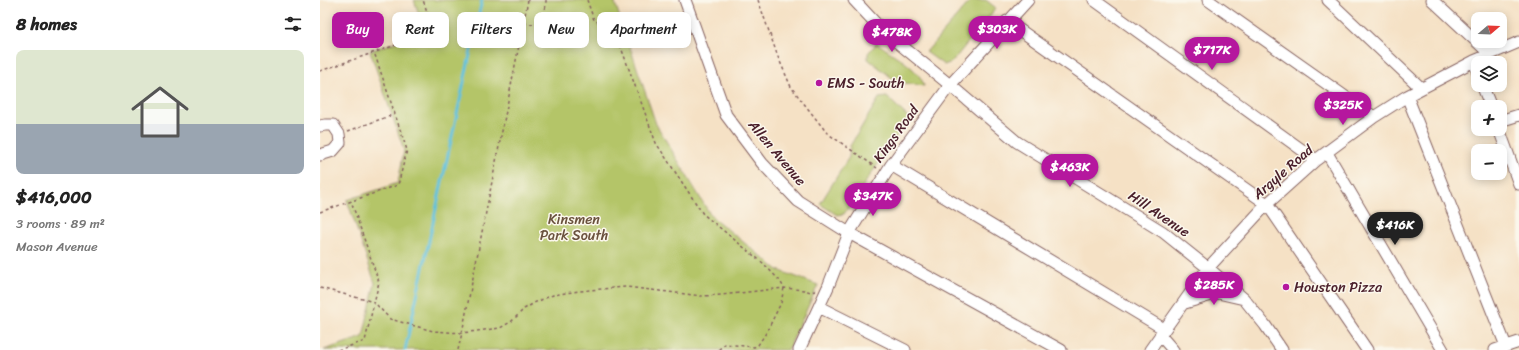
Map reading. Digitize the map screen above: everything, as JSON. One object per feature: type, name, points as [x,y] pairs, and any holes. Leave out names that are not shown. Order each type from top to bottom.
[{"type":"street","name":"Allen Avenue","points":[[685,0],[726,115],[762,163],[798,201],[849,233],[1061,350]]},
{"type":"street","name":"Hill Avenue","points":[[854,0],[881,29],[1017,142],[1164,232],[1244,299],[1265,325],[1282,350]]},
{"type":"street","name":"Kings Road","points":[[799,350],[828,287],[849,233],[888,170],[950,85],[1007,21],[1028,0]]},
{"type":"street","points":[[1094,0],[1316,160]]},
{"type":"street","points":[[1208,0],[1374,117]]},
{"type":"street","points":[[1328,0],[1421,88]]},
{"type":"street","points":[[1432,0],[1490,54]]},
{"type":"street","points":[[1007,21],[1267,204],[1367,350]]},
{"type":"street","name":"Argyle Road","points":[[1485,56],[1519,42]]},
{"type":"street","name":"Argyle Road","points":[[1150,350],[1208,268],[1267,204],[1316,160],[1328,153],[1374,117],[1407,96],[1471,63]]},
{"type":"street","points":[[1407,96],[1506,346]]},
{"type":"street","points":[[1507,119],[1519,115]]},
{"type":"street","points":[[320,126],[333,125],[339,134],[340,143],[333,151],[320,155]]},
{"type":"street","points":[[1502,136],[1519,184]]},
{"type":"street","points":[[1328,153],[1443,350]]},
{"type":"street","points":[[888,170],[1162,332],[1173,350]]},
{"type":"street","points":[[1184,303],[1218,293],[1244,299]]},
{"type":"street","points":[[819,307],[905,350]]},
{"type":"street","points":[[1495,350],[1519,342]]},
{"type":"path","points":[[320,71],[434,32],[423,0]]},
{"type":"path","points":[[526,12],[528,0]]},
{"type":"path","points":[[526,23],[534,24],[540,21],[545,11],[546,0]]},
{"type":"path","points":[[587,0],[594,20],[615,31],[656,143],[704,214],[763,264],[780,281],[784,288],[781,303],[758,346],[754,347],[725,344],[718,350]]},
{"type":"path","points":[[758,0],[778,57],[791,87],[827,133],[888,170]]},
{"type":"path","points":[[458,350],[519,48]]},
{"type":"path","points":[[320,212],[398,185],[407,150],[374,52]]},
{"type":"path","points":[[339,134],[395,114]]},
{"type":"path","points":[[338,350],[365,341],[379,282],[351,201]]},
{"type":"path","points":[[320,288],[374,302],[390,319],[433,331],[462,333],[500,328],[512,321],[524,309],[536,302],[553,295],[579,291],[626,287],[708,296],[784,288],[811,292],[828,287]]},
{"type":"green space","name":"Kinsmen Park South","points":[[414,0],[614,0],[618,12],[597,12],[597,48],[630,48],[656,124],[711,216],[778,270],[818,285],[788,350],[324,350],[363,337],[375,283],[347,200],[398,183],[404,150],[370,51],[384,48],[384,46],[392,43],[392,48],[449,48],[449,12],[418,12]]},
{"type":"green space","points":[[971,0],[986,0],[996,8],[952,62],[944,65],[926,52]]},
{"type":"green space","points":[[877,43],[911,68],[922,80],[924,86],[897,82],[868,59],[868,53]]},
{"type":"green space","points":[[887,97],[909,118],[844,214],[837,215],[820,204],[849,157],[850,146],[879,98]]},
{"type":"waterway","points":[[405,350],[482,0]]},
{"type":"place","name":"EMS - South","points":[[819,83]]},
{"type":"place","name":"Houston Pizza","points":[[1286,287]]}]
